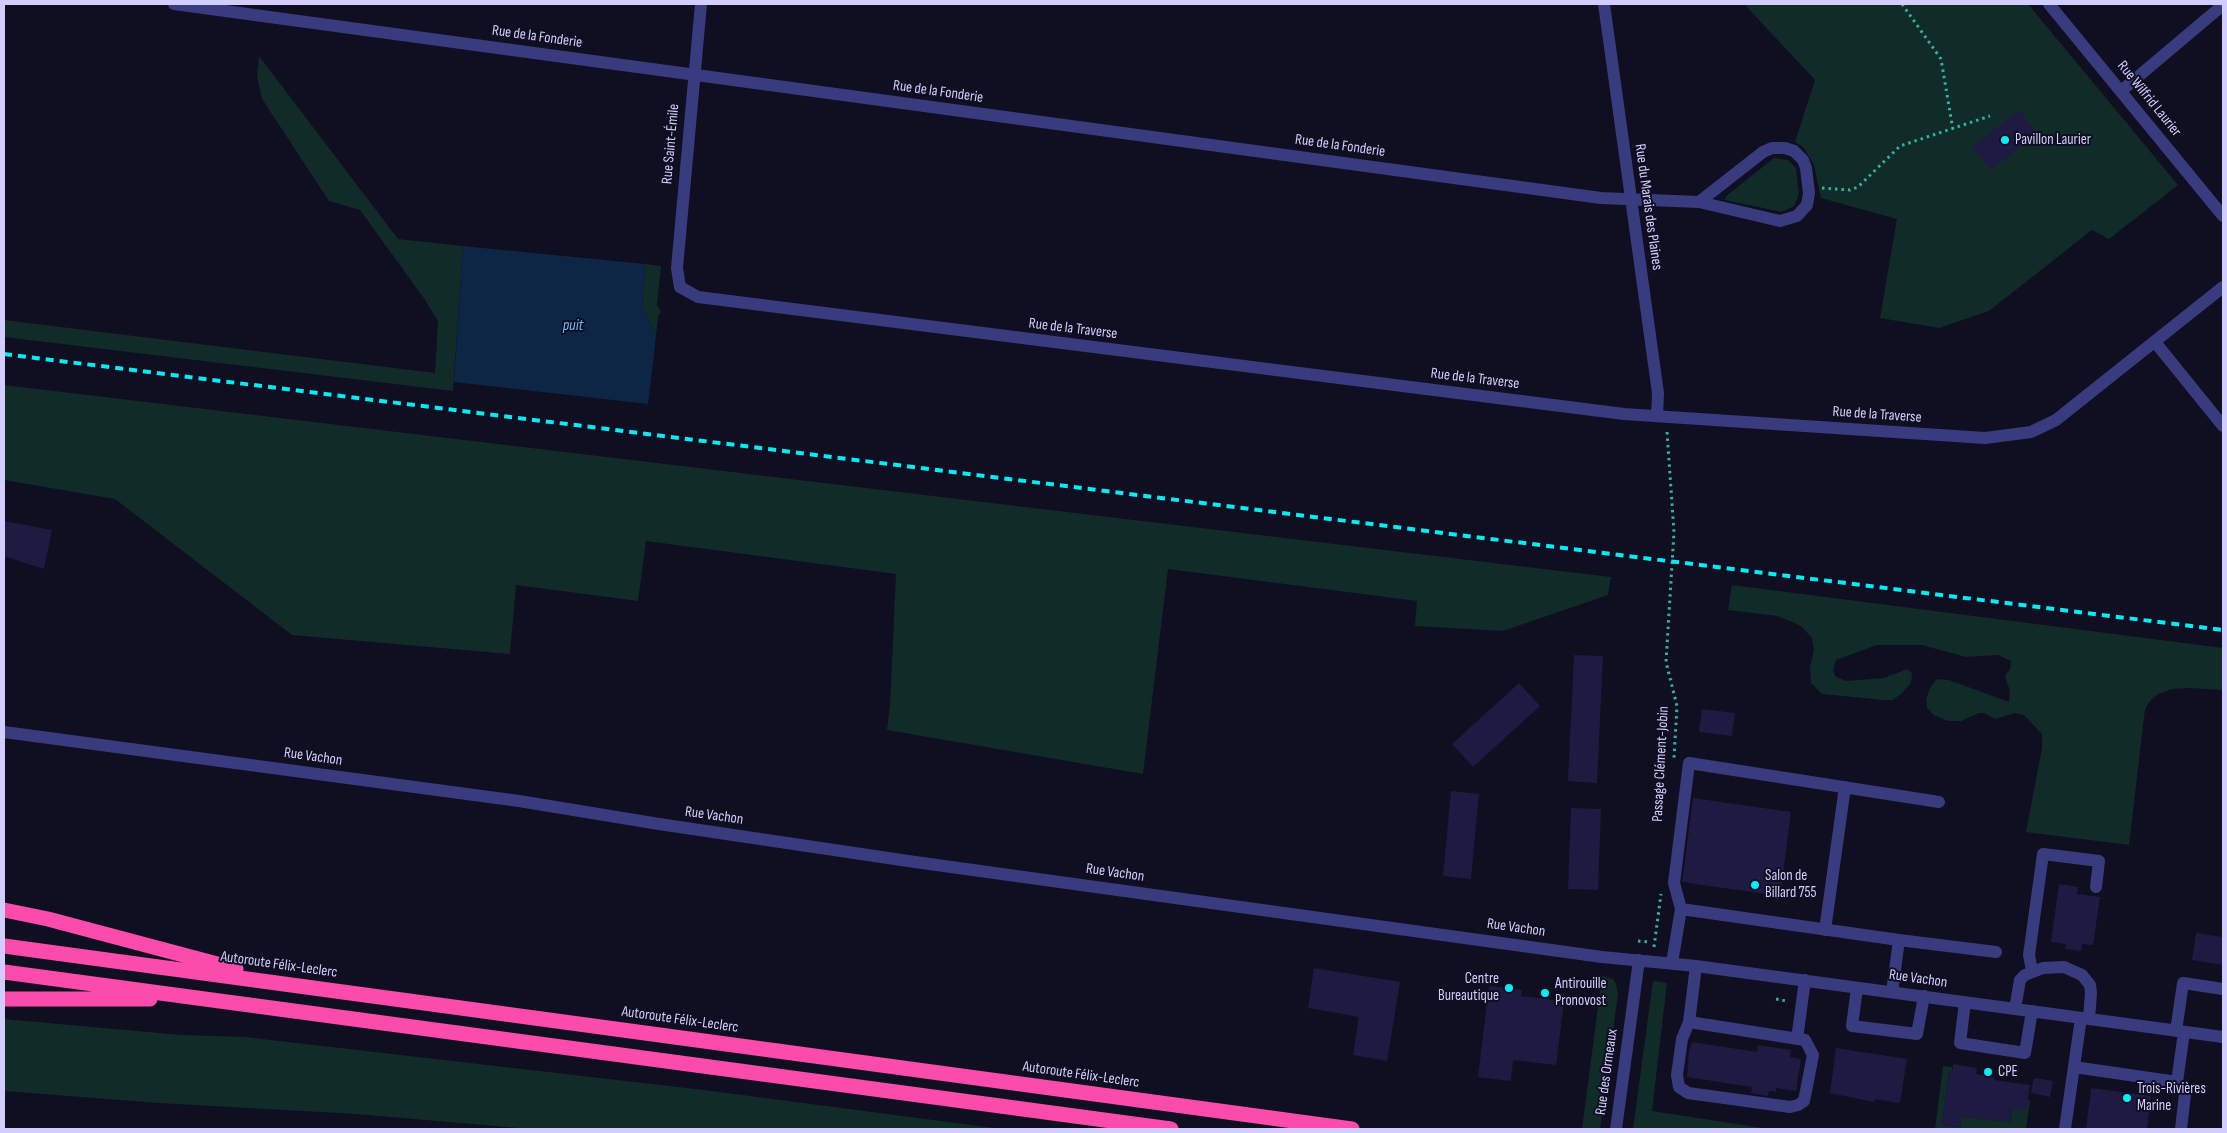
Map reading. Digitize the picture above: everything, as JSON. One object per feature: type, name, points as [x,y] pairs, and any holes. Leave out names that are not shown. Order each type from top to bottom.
[{"type":"highway","points":[[4,910],[48,919],[298,986]]},
{"type":"highway","name":"Autoroute Félix-Leclerc","points":[[4,946],[1352,1129]]},
{"type":"highway","points":[[4,972],[1171,1129]]},
{"type":"highway","points":[[4,999],[212,1000]]},
{"type":"street","name":"Rue de la Fonderie","points":[[174,4],[1601,198],[1699,202],[1784,221],[1797,216],[1804,209],[1809,196],[1806,168],[1803,160],[1794,151],[1776,148],[1764,152],[1699,202]]},
{"type":"street","name":"Rue Saint-Émile","points":[[680,287],[677,268],[701,4]]},
{"type":"street","name":"Rue du Marais des Plaines","points":[[1604,4],[1658,393],[1658,416]]},
{"type":"street","name":"Rue Wilfrid Laurier","points":[[2049,4],[2223,216]]},
{"type":"street","points":[[2121,91],[2223,5]]},
{"type":"street","name":"Rue de la Traverse","points":[[680,287],[698,297],[1614,413],[1972,437],[2016,435],[2045,427],[2223,287]]},
{"type":"street","points":[[2154,342],[2223,426]]},
{"type":"street","name":"Rue Vachon","points":[[4,732],[519,801],[915,862],[1602,957],[1696,966],[2223,1037]]},
{"type":"street","points":[[1672,963],[1681,909],[1674,883],[1689,763],[1939,802]]},
{"type":"street","points":[[1825,930],[1845,787]]},
{"type":"street","points":[[2032,971],[2030,955],[2043,854],[2099,861],[2096,887]]},
{"type":"street","points":[[1681,909],[1996,952]]},
{"type":"street","points":[[1892,992],[1899,940]]},
{"type":"street","name":"Rue des Ormeaux","points":[[1616,1129],[1638,960]]},
{"type":"street","points":[[1689,1022],[1805,1040],[1813,1055],[1806,1097],[1798,1106],[1790,1106],[1688,1093],[1681,1090],[1677,1080],[1682,1039],[1689,1022],[1696,966]]},
{"type":"street","points":[[2015,1009],[2020,980],[2032,971],[2064,967],[2082,975],[2088,982],[2091,993],[2074,1067],[2065,1129]]},
{"type":"street","points":[[1797,1039],[1804,980]]},
{"type":"street","points":[[2181,1129],[2185,1094],[2177,1082],[2183,983],[2223,989]]},
{"type":"street","points":[[1857,988],[1852,1026],[1918,1034],[1924,996]]},
{"type":"street","points":[[1965,1002],[1960,1043],[2025,1053],[2032,1011]]},
{"type":"street","points":[[2074,1067],[2177,1082]]},
{"type":"path","points":[[1902,4],[1941,60],[1953,130]]},
{"type":"path","points":[[1808,188],[1850,190],[1858,187],[1900,146],[1953,130],[1990,116]]},
{"type":"path","name":"Passage Clément-Jobin","points":[[1667,435],[1674,532],[1666,662],[1677,706],[1674,763]]},
{"type":"path","points":[[1654,946],[1661,890]]},
{"type":"path","points":[[1638,941],[1649,942]]},
{"type":"green space","points":[[1744,4],[2028,4],[2178,185],[2109,239],[2092,230],[1989,311],[1939,328],[1880,318],[1897,219],[1821,198],[1814,165],[1803,147],[1795,142],[1815,80]]},
{"type":"green space","points":[[259,56],[398,239],[463,246],[453,391],[4,337],[4,320],[435,373],[438,321],[423,297],[360,210],[329,201],[262,99],[257,77]]},
{"type":"green space","points":[[1774,158],[1788,160],[1796,168],[1799,195],[1794,206],[1782,212],[1725,200],[1726,196]]},
{"type":"green space","points":[[645,264],[661,266],[657,305],[661,312],[658,316],[656,336],[642,307]]},
{"type":"green space","points":[[4,385],[1611,577],[1608,595],[1503,631],[1415,626],[1417,601],[1168,569],[1143,774],[887,730],[890,705],[896,574],[646,541],[638,601],[516,585],[510,654],[292,635],[115,499],[4,480]]},
{"type":"green space","points":[[1732,585],[2223,648],[2223,690],[2172,689],[2158,694],[2145,709],[2129,845],[2026,832],[2042,748],[2042,734],[2024,715],[2015,713],[1995,719],[1984,713],[1979,713],[1961,721],[1948,721],[1934,715],[1927,708],[1926,699],[1931,686],[1937,679],[1949,680],[2009,702],[2010,691],[2005,676],[2010,669],[2011,661],[1998,655],[1966,657],[1922,645],[1877,645],[1836,660],[1833,670],[1835,676],[1846,681],[1884,678],[1907,669],[1912,673],[1911,683],[1901,694],[1893,700],[1884,700],[1822,694],[1811,683],[1810,667],[1814,650],[1812,638],[1801,626],[1778,616],[1728,610]]},
{"type":"green space","points":[[1602,976],[1613,979],[1618,994],[1600,1129],[1582,1129]]},
{"type":"green space","points":[[1653,981],[1667,983],[1652,1111],[1769,1129],[1633,1129]]},
{"type":"green space","points":[[4,1019],[181,1035],[245,1037],[704,1090],[1002,1129],[530,1129],[356,1114],[158,1103],[4,1091]]},
{"type":"green space","points":[[1943,1066],[1952,1067],[1952,1072],[1949,1072],[1942,1125],[1960,1127],[1961,1116],[2010,1122],[2014,1098],[2030,1100],[2026,1129],[1935,1129]]},
{"type":"water","name":"puit","points":[[463,246],[645,264],[642,307],[656,336],[648,404],[454,382]]},
{"type":"building","name":"Pavillon Laurier","points":[[2019,110],[2037,133],[1991,170],[1972,147]]},
{"type":"building","points":[[4,521],[52,530],[44,569],[4,556]]},
{"type":"building","points":[[1574,655],[1603,656],[1597,783],[1568,781]]},
{"type":"building","points":[[1519,683],[1540,706],[1473,767],[1452,744]]},
{"type":"building","points":[[1702,709],[1735,713],[1732,736],[1699,732]]},
{"type":"building","points":[[1451,791],[1479,794],[1471,879],[1443,876]]},
{"type":"building","points":[[1693,798],[1791,812],[1780,896],[1682,882]]},
{"type":"building","points":[[1571,808],[1601,809],[1598,890],[1568,889]]},
{"type":"building","points":[[2059,884],[2078,887],[2077,894],[2100,897],[2093,945],[2082,944],[2081,951],[2065,949],[2066,944],[2051,942]]},
{"type":"building","points":[[2196,933],[2223,937],[2223,965],[2192,960]]},
{"type":"building","points":[[1314,968],[1400,982],[1387,1061],[1353,1055],[1359,1017],[1308,1008]]},
{"type":"building","points":[[1489,986],[1522,990],[1521,996],[1564,1001],[1556,1065],[1513,1060],[1511,1081],[1478,1077]]},
{"type":"building","points":[[1692,1042],[1757,1052],[1758,1045],[1791,1050],[1790,1057],[1801,1059],[1796,1091],[1776,1088],[1776,1092],[1769,1091],[1768,1096],[1751,1093],[1752,1087],[1687,1077],[1689,1051]]},
{"type":"building","points":[[1836,1048],[1907,1059],[1900,1103],[1875,1099],[1874,1102],[1830,1093]]},
{"type":"building","points":[[1953,1064],[1977,1068],[1976,1074],[1994,1077],[1994,1080],[2030,1085],[2026,1111],[2012,1109],[2010,1122],[1961,1116],[1960,1127],[1942,1125],[1949,1072],[1952,1072]]},
{"type":"building","points":[[2034,1078],[2053,1081],[2050,1097],[2031,1093]]},
{"type":"building","points":[[2091,1088],[2151,1096],[2147,1129],[2086,1129]]},
{"type":"railway","points":[[4,354],[2223,630]]},
{"type":"place","name":"Pavillon Laurier","points":[[2005,140]]},
{"type":"place","name":"Salon de Billard 755","points":[[1755,885]]},
{"type":"place","name":"Centre Bureautique","points":[[1509,988]]},
{"type":"place","name":"Antirouille Pronovost","points":[[1545,993]]},
{"type":"place","name":"CPE","points":[[1988,1072]]},
{"type":"place","name":"Trois-Rivières Marine","points":[[2127,1098]]}]
